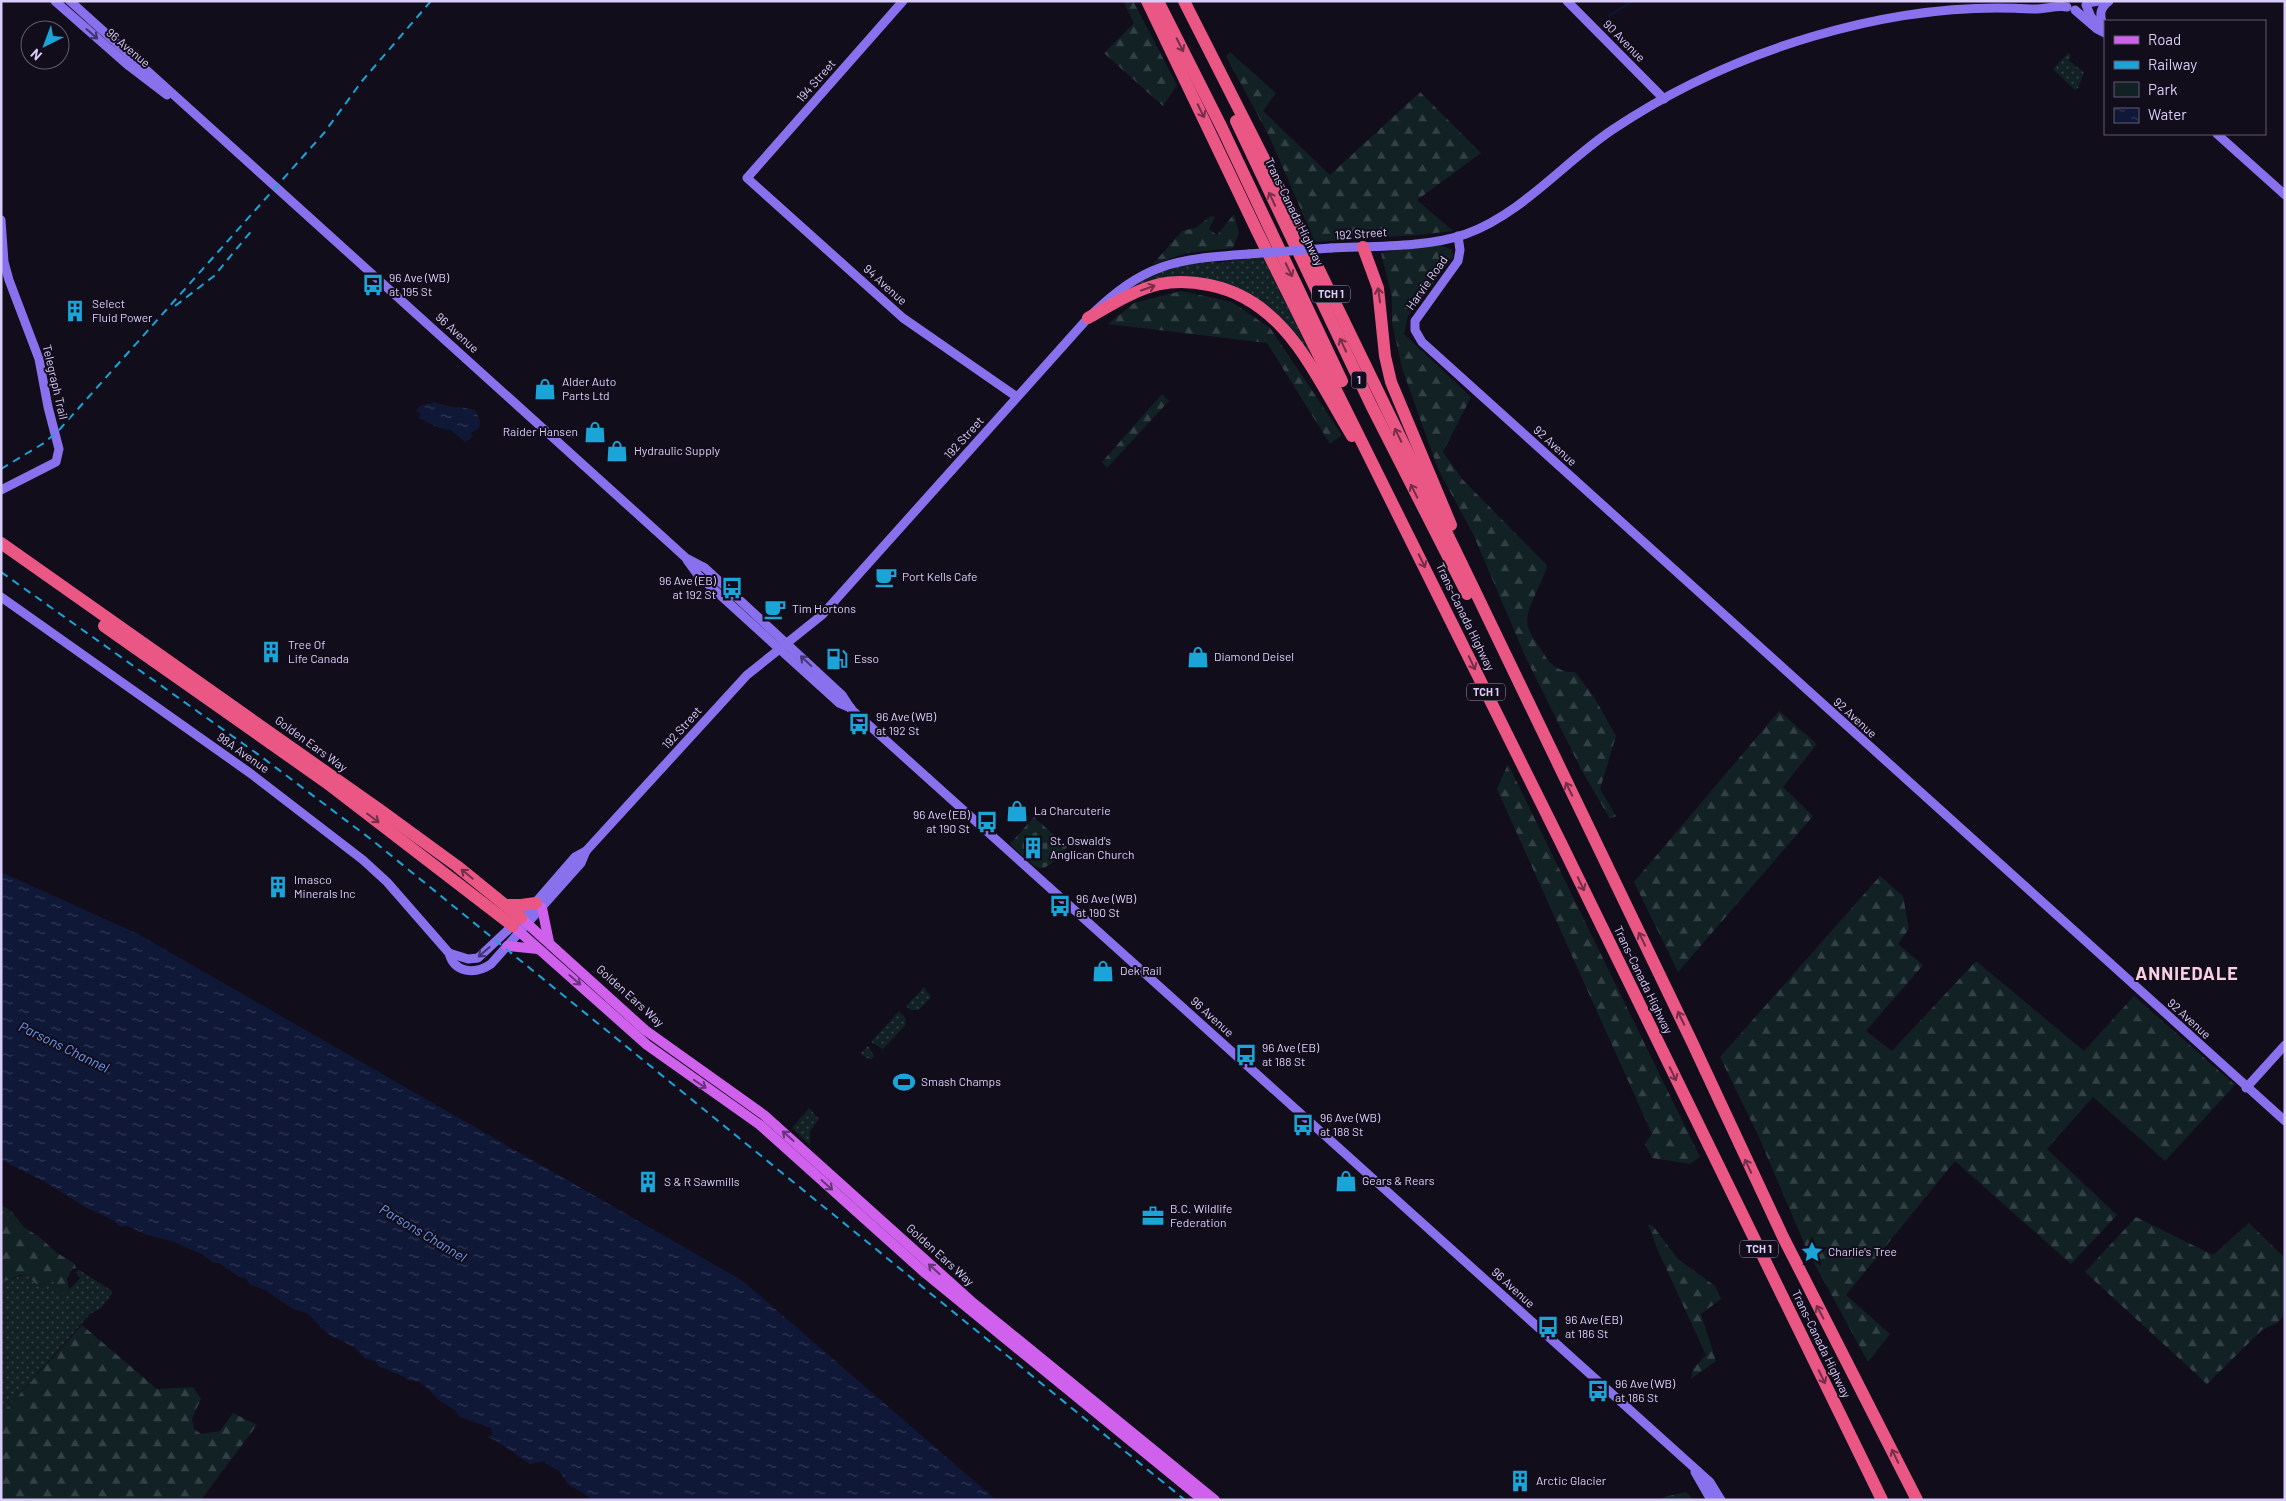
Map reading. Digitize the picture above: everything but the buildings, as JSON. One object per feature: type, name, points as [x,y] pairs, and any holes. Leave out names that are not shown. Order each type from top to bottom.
[{"type":"highway","name":"Trans-Canada Highway","points":[[1147,1],[1258,231],[1393,502],[1882,1500]]},
{"type":"highway","name":"Trans-Canada Highway","points":[[1158,1],[1313,318],[1357,413],[1379,474]]},
{"type":"highway","name":"Trans-Canada Highway","points":[[1184,1],[1292,212],[1692,1042],[1783,1237],[1917,1500]]},
{"type":"highway","name":"Trans-Canada Highway","points":[[1184,1],[1236,121],[1370,405],[1551,751]]},
{"type":"highway","points":[[1363,247],[1378,288],[1384,347],[1391,382],[1464,553],[1474,589]]},
{"type":"highway","points":[[1088,318],[1132,294],[1161,284],[1196,282],[1229,289],[1260,305],[1285,329],[1393,502]]},
{"type":"highway","name":"Golden Ears Way","points":[[4,551],[380,810],[505,905],[520,925]]},
{"type":"highway","name":"Golden Ears Way","points":[[4,551],[327,783],[520,925]]},
{"type":"highway","points":[[505,905],[539,905]]},
{"type":"main road","name":"96 Avenue","points":[[55,1],[131,67],[188,109]]},
{"type":"main road","name":"96 Avenue","points":[[70,1],[686,558],[705,568],[784,647],[842,694],[851,708],[1710,1482],[1721,1500]]},
{"type":"main road","name":"194 Street","points":[[747,178],[903,1]]},
{"type":"main road","name":"90 Avenue","points":[[1567,1],[1664,99]]},
{"type":"main road","points":[[1458,236],[1497,220],[1612,130],[1664,99],[1735,64],[1841,28],[1914,14],[2022,7],[2040,9],[2069,6],[2081,9],[2087,3],[2099,1]]},
{"type":"main road","points":[[2104,31],[2100,14],[2104,5],[2109,1]]},
{"type":"main road","points":[[2022,7],[2045,2]]},
{"type":"main road","points":[[2087,3],[2091,17],[2104,31]]},
{"type":"main road","points":[[2069,6],[2097,29],[2104,31]]},
{"type":"main road","points":[[2218,135],[2285,196]]},
{"type":"main road","name":"94 Avenue","points":[[747,178],[903,318],[1017,397]]},
{"type":"main road","name":"Telegraph Trail","points":[[1,220],[4,262],[39,359],[48,407],[59,449],[56,462],[1,490]]},
{"type":"main road","name":"192 Street","points":[[520,925],[507,946],[491,964],[474,971],[467,971],[452,962],[449,953],[458,954],[468,959],[478,958],[520,925],[539,905],[575,857],[586,851],[747,675],[822,615],[1088,318],[1123,287],[1156,268],[1190,260],[1435,241],[1458,236]]},
{"type":"main road","name":"Harvie Road","points":[[1414,328],[1418,315],[1458,261],[1460,250],[1458,236]]},
{"type":"main road","name":"92 Avenue","points":[[1414,328],[1418,337],[1428,348],[2246,1088],[2285,1121]]},
{"type":"main road","name":"98A Avenue","points":[[1,597],[250,773],[363,860],[387,882],[449,953]]},
{"type":"main road","points":[[539,905],[549,942]]},
{"type":"main road","name":"Golden Ears Way","points":[[520,925],[549,942],[650,1033],[764,1115],[971,1301],[1215,1500]]},
{"type":"main road","name":"Golden Ears Way","points":[[520,925],[538,949],[653,1050],[760,1125],[925,1272],[1203,1500]]},
{"type":"main road","points":[[507,946],[538,949]]},
{"type":"main road","points":[[2246,1088],[2285,1045]]},
{"type":"main road","name":"96 Avenue","points":[[1690,1464],[1712,1500]]},
{"type":"green space","points":[[1123,1],[1133,1],[1177,85],[1163,106],[1104,53],[1134,23]]},
{"type":"green space","points":[[1230,52],[1276,93],[1263,111],[1330,175],[1420,92],[1481,153],[1417,200],[1453,231],[1315,242],[1269,136],[1226,56]]},
{"type":"green space","points":[[2068,53],[2071,55],[2069,61],[2084,72],[2078,88],[2075,90],[2053,69]]},
{"type":"green space","points":[[1234,214],[1239,233],[1233,248],[1187,253],[1153,264],[1182,231],[1195,228],[1211,216],[1215,217],[1209,229],[1217,235]]},
{"type":"green space","points":[[1438,244],[1452,250],[1453,257],[1408,316],[1404,334],[1471,397],[1443,452],[1463,480],[1547,565],[1528,613],[1528,627],[1549,662],[1561,670],[1575,672],[1594,697],[1616,736],[1600,789],[1616,816],[1610,819],[1581,769],[1526,658],[1473,534],[1438,469],[1402,368],[1392,323],[1392,297],[1381,253]]},
{"type":"green space","points":[[1263,257],[1322,377],[1301,346],[1224,284],[1136,290],[1133,286],[1164,269],[1204,260],[1221,263],[1245,258]]},
{"type":"green space","points":[[1181,291],[1232,302],[1270,328],[1342,435],[1330,444],[1267,343],[1108,324],[1134,303]]},
{"type":"green space","points":[[1162,394],[1169,401],[1107,468],[1102,462]]},
{"type":"green space","points":[[1779,711],[1817,744],[1783,787],[1813,816],[1678,972],[1634,882]]},
{"type":"green space","points":[[1508,764],[1700,1157],[1690,1164],[1652,1158],[1645,1144],[1652,1134],[1497,789]]},
{"type":"green space","points":[[1034,817],[1067,847],[1050,864],[1039,868],[1033,865],[1010,844]]},
{"type":"green space","points":[[1880,876],[1903,896],[1909,929],[1898,944],[1923,965],[1866,1031],[1892,1051],[1976,961],[2084,1051],[2134,996],[2235,1085],[2165,1161],[2093,1097],[2047,1149],[2117,1215],[2071,1264],[1955,1161],[1846,1295],[1890,1334],[1868,1362],[1807,1250],[1758,1135],[1720,1057]]},
{"type":"green space","points":[[924,987],[931,997],[919,1010],[911,1010],[906,1006]]},
{"type":"green space","points":[[899,1011],[906,1019],[905,1026],[883,1049],[871,1042]]},
{"type":"green space","points":[[868,1046],[874,1056],[871,1060],[860,1054]]},
{"type":"green space","points":[[809,1108],[819,1119],[810,1131],[810,1145],[792,1128]]},
{"type":"green space","points":[[1,1205],[11,1211],[24,1227],[1,1213]]},
{"type":"green space","points":[[1,1213],[38,1236],[57,1253],[74,1263],[76,1268],[72,1269],[67,1279],[69,1288],[60,1296],[56,1293],[55,1282],[49,1281],[38,1286],[27,1275],[18,1275],[9,1280],[2,1281]]},
{"type":"green space","points":[[2136,1217],[2213,1255],[2249,1223],[2285,1258],[2285,1315],[2277,1323],[2262,1330],[2207,1384],[2085,1272]]},
{"type":"green space","points":[[1648,1224],[1653,1226],[1678,1259],[1715,1286],[1721,1299],[1701,1314],[1716,1361],[1691,1379],[1693,1369],[1706,1355],[1658,1251]]},
{"type":"green space","points":[[79,1270],[111,1290],[112,1294],[101,1308],[90,1314],[1,1415],[1,1279],[7,1280],[27,1275],[38,1286],[49,1281],[56,1282],[56,1293],[67,1290],[75,1284],[80,1278],[75,1272]]},
{"type":"green space","points":[[82,1325],[157,1389],[193,1387],[201,1399],[192,1418],[194,1429],[201,1434],[220,1431],[233,1413],[257,1425],[201,1500],[1,1500],[1,1415]]},
{"type":"green space","points":[[1686,1492],[1694,1500],[1661,1500],[1664,1497]]},
{"type":"water","points":[[435,402],[450,407],[473,410],[480,423],[479,428],[471,433],[473,437],[465,442],[451,430],[439,428],[419,418],[421,414],[416,411],[420,406]]},
{"type":"water","name":"Parsons Channel","points":[[1,872],[138,934],[743,1281],[996,1500],[594,1500],[568,1484],[559,1471],[545,1463],[545,1461],[530,1464],[495,1440],[487,1437],[492,1435],[491,1428],[460,1417],[455,1410],[440,1401],[424,1385],[417,1381],[407,1380],[405,1377],[378,1366],[377,1362],[365,1358],[354,1347],[328,1334],[307,1313],[293,1309],[265,1290],[251,1285],[245,1278],[239,1277],[200,1253],[175,1242],[147,1235],[128,1226],[121,1227],[111,1219],[87,1208],[45,1182],[1,1160]]},
{"type":"waterway","points":[[1609,16],[1632,1]]},
{"type":"waterway","points":[[2099,35],[2104,39]]},
{"type":"railway","points":[[1,469],[44,443],[60,429],[324,133],[362,81],[431,1]]},
{"type":"railway","points":[[175,306],[214,276],[253,229]]},
{"type":"railway","points":[[1,572],[259,755],[372,840],[1185,1500]]},
{"type":"place","name":"96 Ave (WB) at 195 St","points":[[373,285]]},
{"type":"place","name":"Select Fluid Power","points":[[75,311]]},
{"type":"place","name":"Alder Auto Parts Ltd","points":[[545,389]]},
{"type":"place","name":"Raider Hansen","points":[[595,432]]},
{"type":"place","name":"Hydraulic Supply","points":[[617,451]]},
{"type":"place","name":"Port Kells Cafe","points":[[886,577]]},
{"type":"place","name":"96 Ave (EB) at 192 St","points":[[732,588]]},
{"type":"place","name":"Tim Hortons","points":[[775,609]]},
{"type":"place","name":"Tree Of Life Canada","points":[[271,652]]},
{"type":"place","name":"Diamond Deisel","points":[[1198,657]]},
{"type":"place","name":"Esso","points":[[837,659]]},
{"type":"place","name":"96 Ave (WB) at 192 St","points":[[859,724]]},
{"type":"place","name":"La Charcuterie","points":[[1017,811]]},
{"type":"place","name":"96 Ave (EB) at 190 St","points":[[987,822]]},
{"type":"place","name":"St. Oswald's Anglican Church","points":[[1033,848]]},
{"type":"place","name":"Imasco Minerals Inc","points":[[278,887]]},
{"type":"place","name":"96 Ave (WB) at 190 St","points":[[1060,906]]},
{"type":"place","name":"Dek Rail","points":[[1103,971]]},
{"type":"place","name":"96 Ave (EB) at 188 St","points":[[1246,1055]]},
{"type":"place","name":"Smash Champs","points":[[904,1082]]},
{"type":"place","name":"96 Ave (WB) at 188 St","points":[[1303,1125]]},
{"type":"place","name":"Gears & Rears","points":[[1346,1181]]},
{"type":"place","name":"S & R Sawmills","points":[[648,1182]]},
{"type":"place","name":"B.C. Wildlife Federation","points":[[1153,1216]]},
{"type":"place","name":"Charlie's Tree","points":[[1812,1252]]},
{"type":"place","name":"96 Ave (EB) at 186 St","points":[[1548,1327]]},
{"type":"place","name":"96 Ave (WB) at 186 St","points":[[1598,1391]]},
{"type":"place","name":"Arctic Glacier","points":[[1520,1481]]},
{"type":"district","name":"ANNIEDALE","points":[[2187,974]]}]
